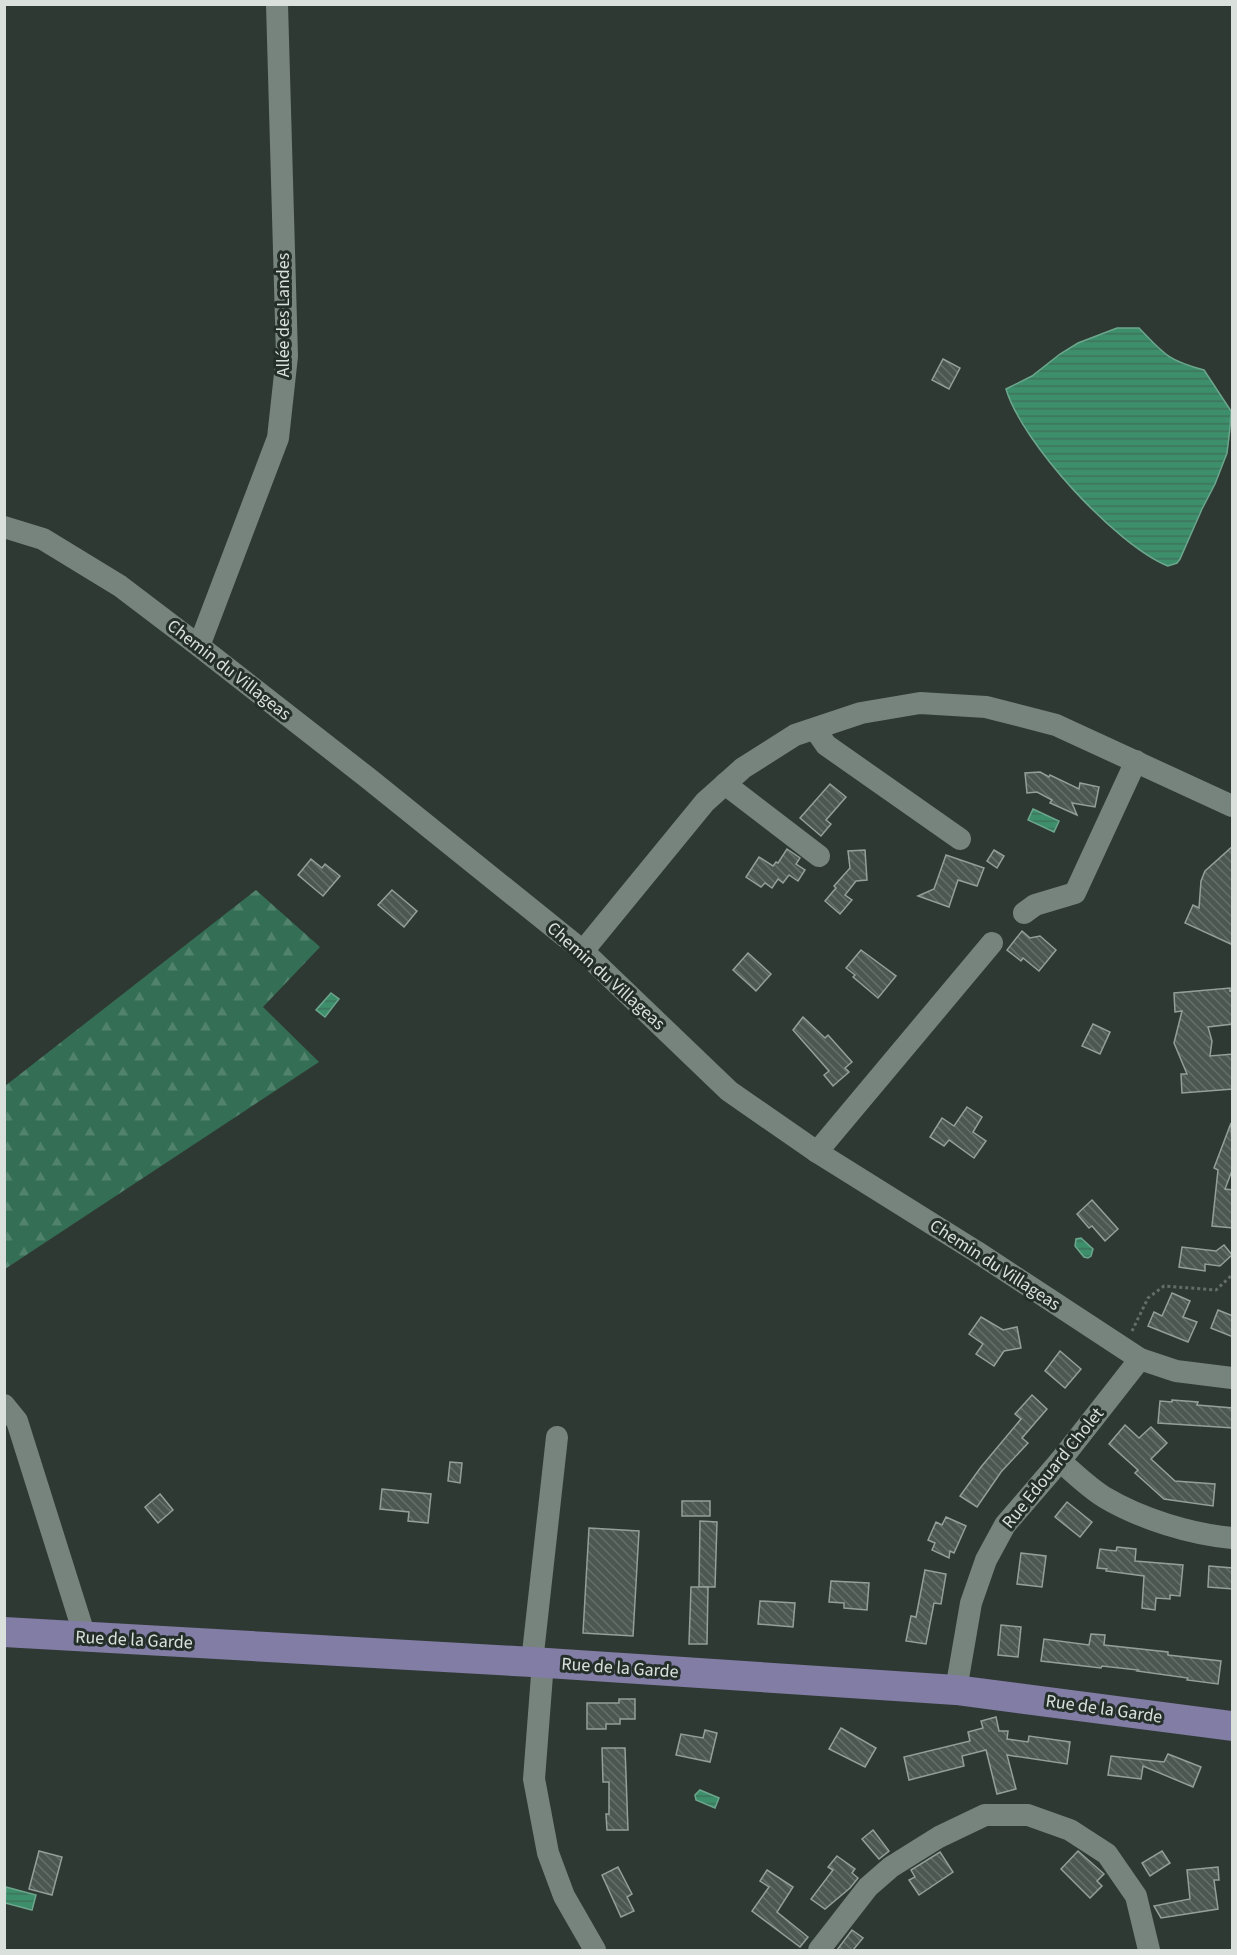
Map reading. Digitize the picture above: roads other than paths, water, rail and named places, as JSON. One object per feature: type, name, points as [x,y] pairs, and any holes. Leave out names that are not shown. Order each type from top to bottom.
[{"type":"main road","name":"Rue de la Garde","points":[[4,1632],[537,1662],[956,1690],[1233,1726]]},
{"type":"street","name":"Allée des Landes","points":[[199,646],[278,438],[286,356],[277,4]]},
{"type":"street","name":"Chemin du Villageas","points":[[4,527],[43,538],[120,586],[199,646],[583,951],[729,1091],[817,1152],[976,1252],[1131,1354],[1176,1371],[1233,1378]]},
{"type":"street","points":[[583,951],[705,802],[742,768],[795,735],[861,713],[920,703],[986,707],[1056,725],[1233,806]]},
{"type":"street","points":[[815,729],[826,745],[960,839]]},
{"type":"street","points":[[1024,913],[1035,905],[1076,893],[1136,761]]},
{"type":"street","points":[[725,784],[819,856]]},
{"type":"street","points":[[817,1152],[992,943]]},
{"type":"street","name":"Rue Edouard Cholet","points":[[956,1690],[971,1603],[986,1560],[1005,1525],[1060,1461],[1131,1354]]},
{"type":"street","points":[[4,1405],[17,1421],[81,1624],[81,1638]]},
{"type":"street","points":[[556,1437],[537,1662],[534,1779],[548,1853],[564,1896],[595,1950]]},
{"type":"street","points":[[1060,1461],[1103,1496],[1158,1522],[1214,1536],[1233,1538]]},
{"type":"street","points":[[819,1950],[868,1887],[891,1867],[939,1837],[985,1815],[1028,1815],[1070,1830],[1107,1854],[1136,1896],[1149,1950]]}]
